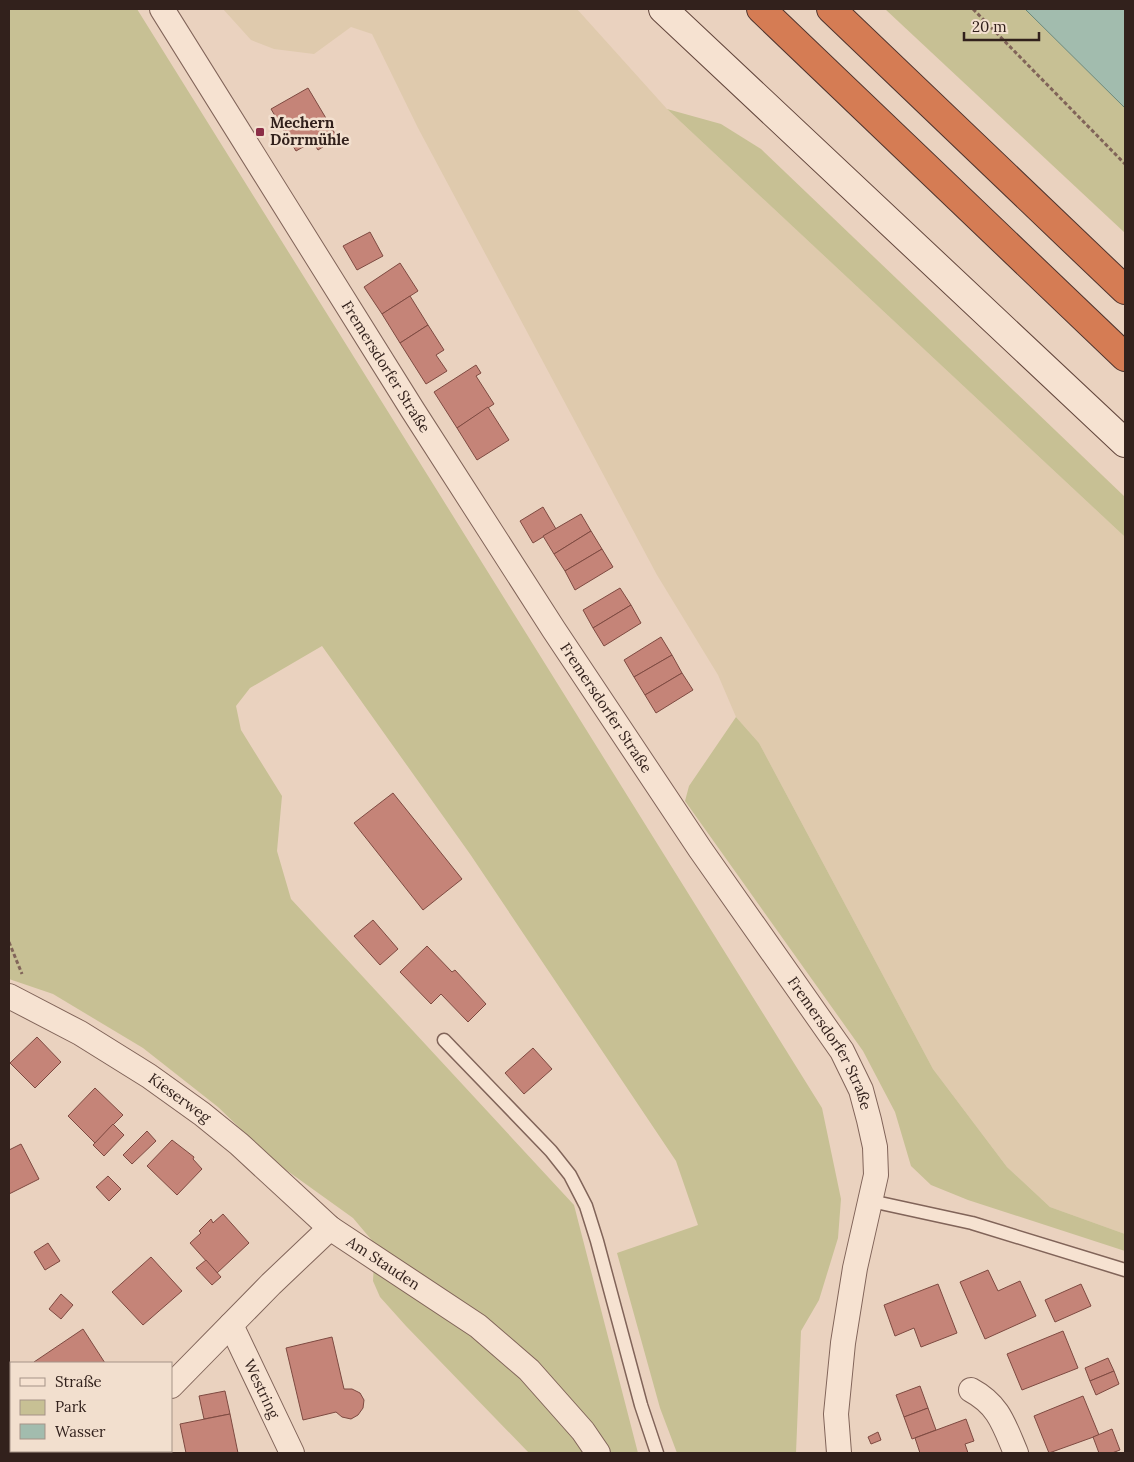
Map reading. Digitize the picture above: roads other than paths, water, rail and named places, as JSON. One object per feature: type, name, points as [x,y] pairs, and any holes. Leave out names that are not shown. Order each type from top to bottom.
[{"type":"highway","points":[[761,9],[1125,357]]},
{"type":"highway","points":[[831,9],[1125,290]]},
{"type":"main road","points":[[663,9],[1125,443]]},
{"type":"street","name":"Fremersdorfer Straße","points":[[162,9],[412,409],[554,630],[700,849],[842,1051],[861,1090],[875,1147],[876,1175],[854,1268],[843,1343],[836,1414],[839,1453]]},
{"type":"street","name":"Kieserweg","points":[[9,996],[80,1033],[149,1076],[202,1114],[239,1144],[330,1228]]},
{"type":"street","points":[[172,1385],[330,1228]]},
{"type":"street","name":"Am Stauden","points":[[330,1228],[478,1326],[529,1370],[583,1431],[598,1453]]},
{"type":"street","name":"Westring","points":[[231,1325],[292,1453]]},
{"type":"street","points":[[971,1390],[986,1398],[1002,1418],[1016,1453]]},
{"type":"lane","points":[[444,1040],[551,1151],[570,1175],[586,1206],[641,1405],[658,1453]]},
{"type":"lane","points":[[870,1201],[972,1223],[1125,1270]]},
{"type":"water","points":[[1025,9],[1125,9],[1125,108]]},
{"type":"place","name":"Mechern Dörrmühle","points":[[260,132]]}]
